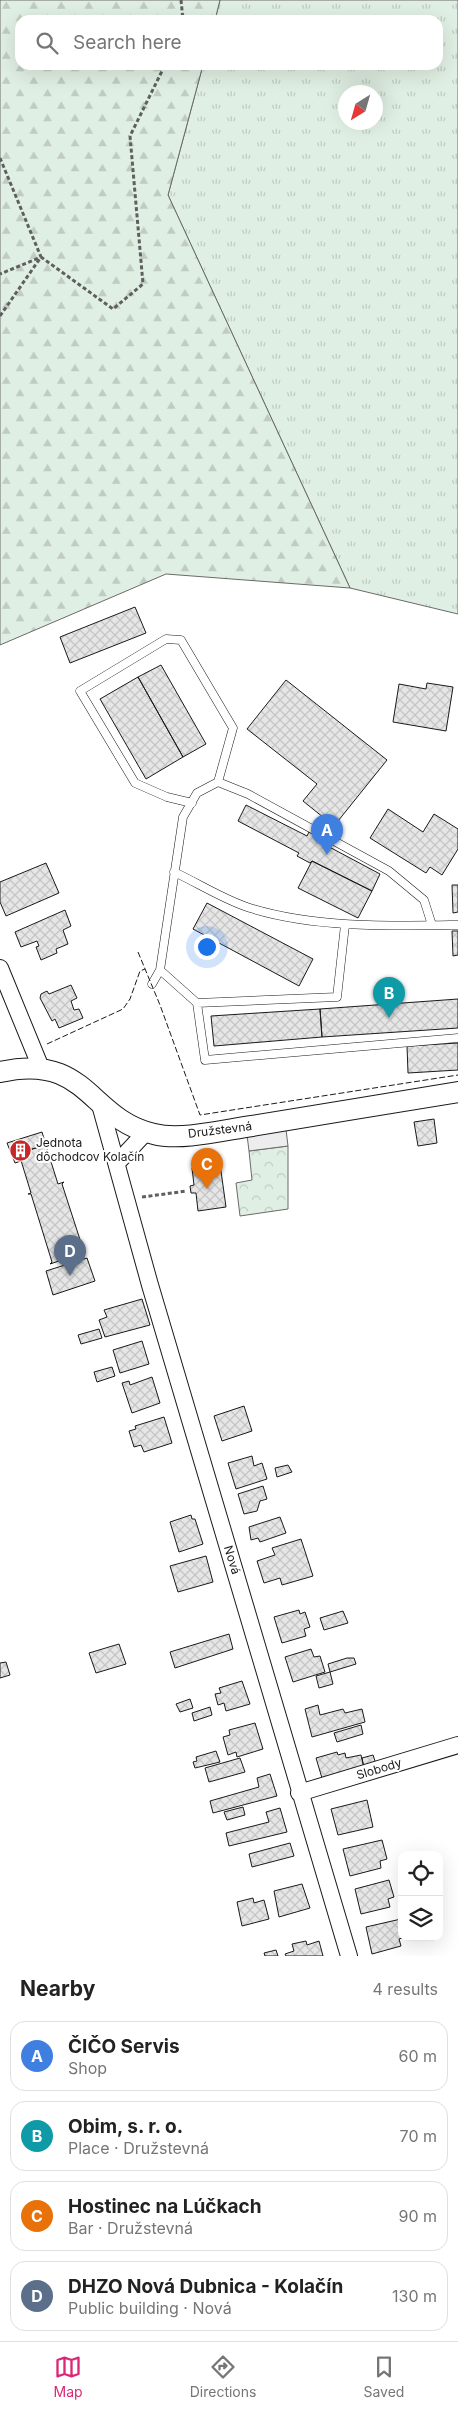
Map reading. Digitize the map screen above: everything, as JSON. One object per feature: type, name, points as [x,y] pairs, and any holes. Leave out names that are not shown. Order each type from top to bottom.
[{"type":"street","points":[[0,968],[41,1068]]},
{"type":"street","name":"Družstevná","points":[[0,1072],[21,1068],[41,1068],[60,1073],[79,1084],[125,1122],[146,1132],[168,1136],[236,1128],[458,1092]]},
{"type":"street","name":"Nová","points":[[99,1101],[299,1793],[349,1956]]},
{"type":"street","points":[[117,1163],[146,1132]]},
{"type":"street","name":"Slobody","points":[[299,1793],[458,1745]]},
{"type":"lane","points":[[152,984],[160,970],[184,817],[192,803],[197,793],[218,782],[233,728],[182,640],[166,639],[80,691],[135,783],[167,797],[192,803]]},
{"type":"lane","points":[[218,782],[248,794],[389,871],[424,900],[432,925]]},
{"type":"lane","points":[[174,872],[249,908],[345,925],[458,925]]},
{"type":"lane","points":[[198,1003],[338,997],[345,925]]},
{"type":"lane","points":[[160,970],[198,1003],[205,1060],[458,1038]]},
{"type":"path","points":[[181,0],[182,15]]},
{"type":"path","points":[[0,158],[41,258],[113,309],[143,284],[130,136],[163,70]]},
{"type":"path","points":[[0,274],[41,258]]},
{"type":"path","points":[[0,316],[41,258]]},
{"type":"path","points":[[126,1199],[187,1191]]},
{"type":"green space","points":[[0,0],[220,0],[216,15],[15,15],[15,70],[202,70],[168,195],[350,588],[166,574],[0,645]]},
{"type":"green space","points":[[220,0],[458,0],[458,614],[350,588],[168,195],[202,70],[443,70],[443,15],[216,15]]},
{"type":"green space","points":[[288,1146],[288,1209],[240,1216],[236,1183],[252,1180],[249,1151]]},
{"type":"shaded area","points":[[285,1121],[288,1146],[249,1151],[246,1127]]},
{"type":"building","points":[[135,607],[146,633],[70,663],[60,637]]},
{"type":"building","points":[[161,665],[206,744],[183,757],[138,677]]},
{"type":"building","points":[[138,677],[183,757],[146,779],[100,699]]},
{"type":"building","points":[[286,680],[387,760],[334,826],[303,801],[317,784],[247,729]]},
{"type":"building","points":[[427,683],[453,687],[446,731],[393,722],[399,684],[426,689]]},
{"type":"building","points":[[246,805],[307,836],[309,832],[322,839],[320,842],[380,874],[372,891],[312,861],[310,863],[297,856],[299,853],[238,821]]},
{"type":"building","points":[[388,809],[423,832],[434,814],[458,829],[458,849],[442,875],[430,867],[426,873],[370,838]]},
{"type":"building","points":[[312,861],[372,891],[358,918],[298,888]]},
{"type":"building","points":[[46,863],[59,893],[6,916],[0,902],[0,882]]},
{"type":"building","points":[[452,885],[458,885],[458,912],[453,913]]},
{"type":"building","points":[[207,903],[313,959],[299,986],[193,929]]},
{"type":"building","points":[[65,910],[71,926],[63,930],[68,944],[56,949],[57,953],[41,960],[36,947],[39,946],[37,941],[21,947],[15,932]]},
{"type":"building","points":[[452,931],[458,931],[458,955],[453,956]]},
{"type":"building","points":[[71,985],[77,998],[71,1001],[74,1010],[79,1009],[83,1018],[59,1028],[55,1019],[52,1021],[40,998],[41,994],[47,991],[49,994]]},
{"type":"building","points":[[458,999],[458,1028],[322,1037],[320,1009]]},
{"type":"building","points":[[320,1009],[322,1037],[214,1046],[211,1016]]},
{"type":"building","points":[[458,1043],[458,1070],[408,1073],[407,1046]]},
{"type":"building","points":[[434,1119],[437,1143],[418,1146],[414,1122]]},
{"type":"building","name":"Jednota dôchodcov Kolačín","points":[[42,1132],[46,1145],[16,1154],[19,1154],[21,1161],[15,1163],[7,1143]]},
{"type":"building","points":[[48,1144],[46,1146],[58,1184],[64,1182],[62,1184],[84,1252],[86,1252],[50,1264],[52,1262],[31,1194],[28,1194],[31,1193],[19,1154],[16,1154]]},
{"type":"building","points":[[220,1164],[226,1207],[198,1211],[196,1193],[191,1193],[190,1186],[194,1185],[192,1168]]},
{"type":"building","points":[[87,1258],[95,1281],[53,1295],[46,1271]]},
{"type":"building","points":[[142,1299],[150,1325],[105,1337],[99,1320],[107,1317],[104,1310]]},
{"type":"building","points":[[99,1329],[102,1338],[81,1344],[78,1335]]},
{"type":"building","points":[[142,1341],[149,1364],[120,1373],[113,1350]]},
{"type":"building","points":[[112,1367],[115,1376],[97,1382],[94,1372]]},
{"type":"building","points":[[152,1377],[160,1403],[132,1413],[122,1383],[129,1381],[130,1385]]},
{"type":"building","points":[[244,1406],[252,1431],[222,1441],[214,1416]]},
{"type":"building","points":[[164,1417],[172,1443],[144,1452],[141,1445],[134,1447],[129,1431],[136,1429],[135,1426]]},
{"type":"building","points":[[252,1456],[254,1466],[262,1463],[267,1479],[236,1489],[228,1463]]},
{"type":"building","points":[[288,1465],[292,1472],[277,1477],[275,1468]]},
{"type":"building","points":[[263,1486],[267,1499],[260,1501],[257,1511],[244,1514],[238,1494]]},
{"type":"building","points":[[191,1515],[192,1519],[195,1519],[203,1544],[179,1552],[170,1522]]},
{"type":"building","points":[[280,1517],[286,1533],[260,1542],[258,1538],[251,1540],[249,1527]]},
{"type":"building","points":[[301,1539],[313,1576],[282,1585],[280,1578],[264,1583],[257,1561],[275,1555],[272,1548]]},
{"type":"building","points":[[206,1556],[213,1582],[178,1592],[170,1566]]},
{"type":"building","points":[[299,1610],[300,1614],[305,1612],[310,1627],[304,1629],[306,1636],[282,1643],[274,1617]]},
{"type":"building","points":[[343,1611],[348,1623],[324,1630],[320,1618]]},
{"type":"building","points":[[229,1634],[233,1649],[175,1668],[170,1652]]},
{"type":"building","points":[[119,1644],[126,1664],[96,1673],[89,1653]]},
{"type":"building","points":[[311,1649],[314,1657],[320,1656],[325,1672],[293,1682],[285,1657]]},
{"type":"building","points":[[347,1658],[354,1658],[356,1664],[330,1672],[328,1664]]},
{"type":"building","points":[[6,1662],[10,1675],[0,1678],[0,1663]]},
{"type":"building","points":[[330,1672],[333,1684],[319,1688],[316,1676]]},
{"type":"building","points":[[242,1681],[250,1704],[226,1711],[224,1703],[218,1705],[215,1694],[221,1693],[219,1688]]},
{"type":"building","points":[[190,1699],[193,1708],[180,1712],[176,1704]]},
{"type":"building","points":[[318,1705],[320,1715],[343,1709],[345,1713],[362,1709],[365,1722],[312,1737],[305,1709]]},
{"type":"building","points":[[210,1707],[212,1715],[194,1721],[192,1713]]},
{"type":"building","points":[[255,1723],[263,1749],[237,1757],[236,1752],[228,1755],[223,1737],[230,1735],[229,1730]]},
{"type":"building","points":[[361,1725],[363,1734],[337,1742],[334,1733]]},
{"type":"building","points":[[216,1751],[220,1762],[195,1768],[193,1762],[197,1761],[196,1757]]},
{"type":"building","points":[[337,1752],[338,1755],[345,1753],[346,1758],[361,1755],[364,1768],[322,1778],[316,1758]]},
{"type":"building","points":[[373,1755],[376,1764],[364,1768],[362,1758]]},
{"type":"building","points":[[240,1758],[245,1772],[209,1782],[205,1768]]},
{"type":"building","points":[[270,1774],[277,1796],[213,1813],[210,1801],[259,1787],[257,1778]]},
{"type":"building","points":[[367,1800],[373,1827],[338,1835],[331,1809]]},
{"type":"building","points":[[243,1807],[245,1815],[227,1820],[224,1812]]},
{"type":"building","points":[[280,1808],[287,1832],[229,1846],[226,1833],[269,1822],[266,1812]]},
{"type":"building","points":[[382,1840],[387,1859],[380,1861],[381,1868],[350,1876],[343,1849]]},
{"type":"building","points":[[290,1843],[294,1856],[252,1867],[249,1854]]},
{"type":"building","points":[[389,1880],[394,1897],[388,1899],[390,1907],[361,1914],[355,1889]]},
{"type":"building","points":[[302,1884],[310,1908],[279,1917],[274,1891]]},
{"type":"building","points":[[253,1898],[254,1903],[264,1900],[269,1919],[242,1926],[237,1902]]},
{"type":"building","points":[[398,1920],[398,1941],[401,1946],[372,1954],[366,1927]]},
{"type":"building","points":[[306,1941],[307,1945],[319,1941],[323,1956],[286,1956],[285,1954],[294,1951],[292,1944]]},
{"type":"building","points":[[276,1950],[278,1956],[265,1956],[264,1953]]},
{"type":"fence","points":[[138,952],[160,1005],[200,1115],[458,1075]]},
{"type":"fence","points":[[47,1044],[123,1009],[130,999],[140,971],[145,969]]},
{"type":"place","name":"ČIČO Servis","points":[[327,855]]},
{"type":"place","name":"Obim, s. r. o.","points":[[389,1018]]},
{"type":"place","name":"Jednota dôchodcov Kolačín","points":[[20,1150]]},
{"type":"place","name":"Hostinec na Lúčkach","points":[[207,1189]]},
{"type":"place","name":"DHZO Nová Dubnica - Kolačín","points":[[70,1276]]}]
